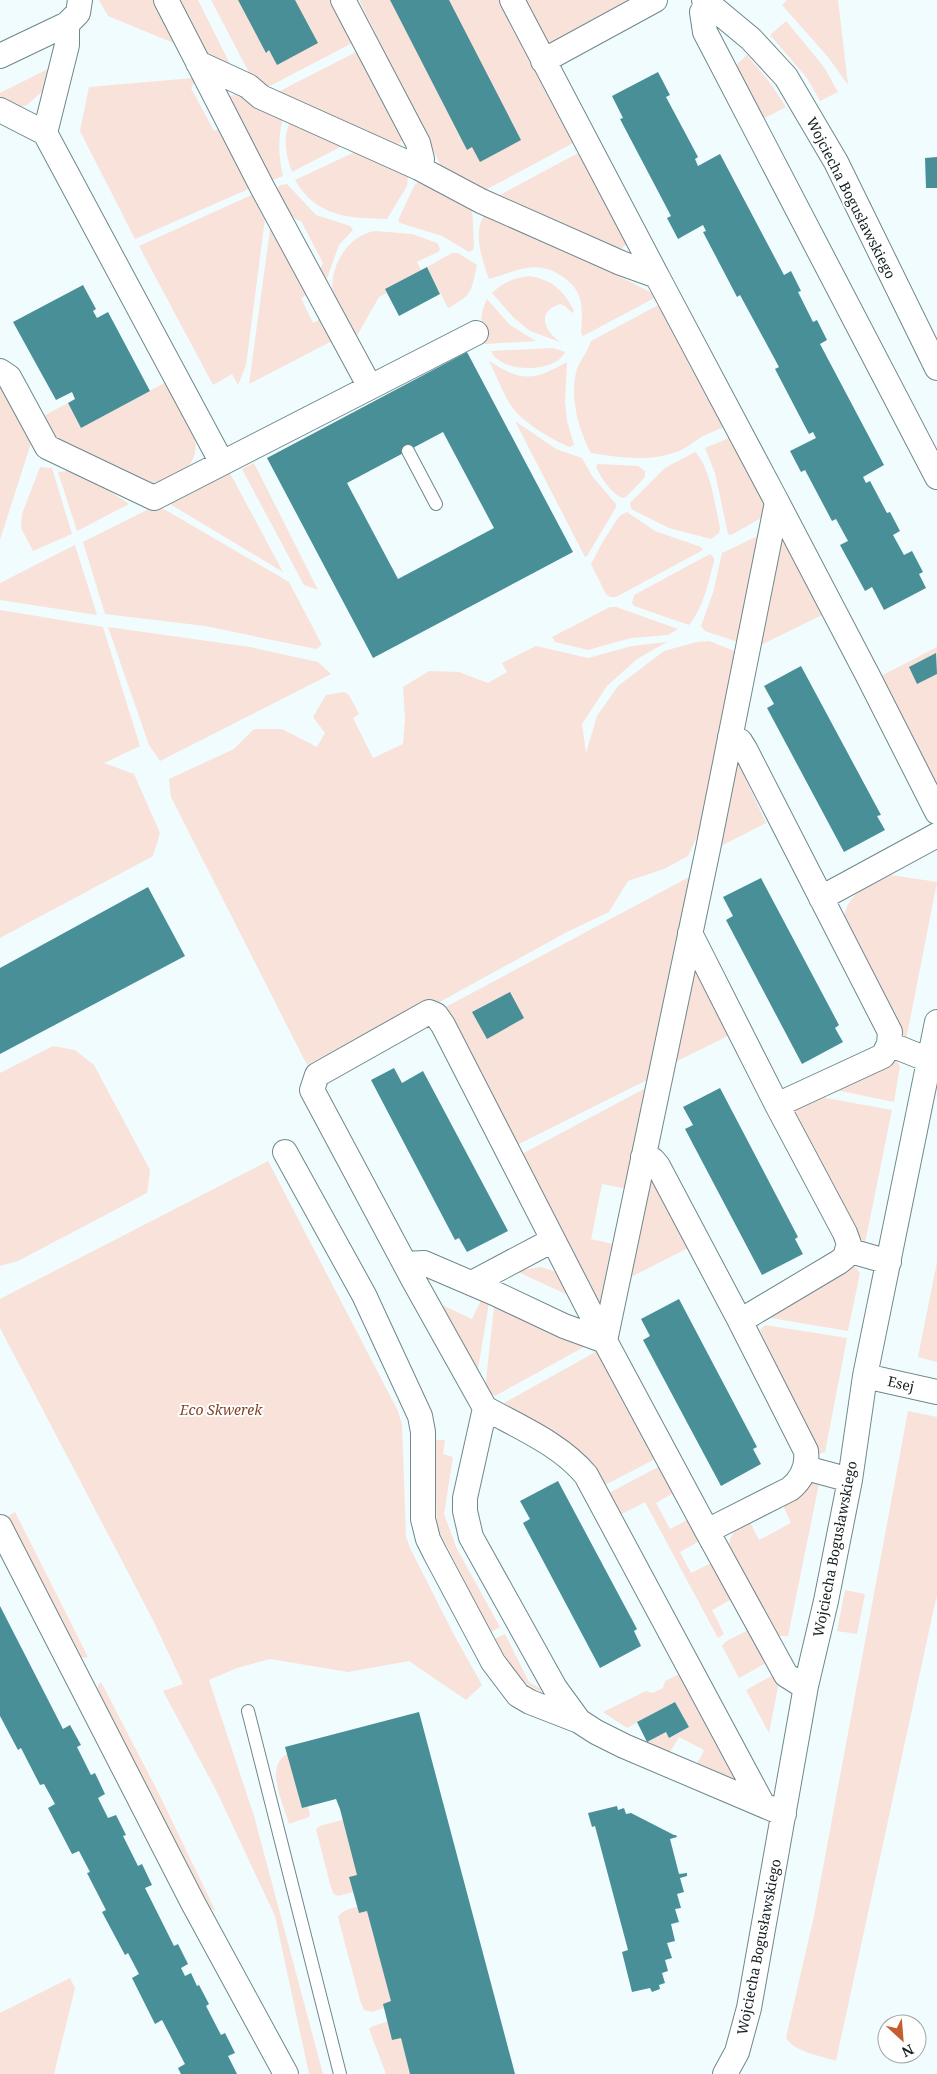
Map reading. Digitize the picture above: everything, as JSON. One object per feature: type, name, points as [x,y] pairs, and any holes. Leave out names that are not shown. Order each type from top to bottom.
[{"type":"street","points":[[0,56],[67,24],[78,12],[80,0]]},
{"type":"street","points":[[166,0],[262,187],[374,391]]},
{"type":"street","points":[[343,0],[418,143],[422,159],[419,168]]},
{"type":"street","points":[[512,0],[860,660],[937,812]]},
{"type":"street","points":[[543,61],[655,0]]},
{"type":"street","points":[[707,1],[702,12],[704,32],[937,477]]},
{"type":"street","name":"Wojciecha Bogusławskiego","points":[[707,1],[751,39],[786,77],[836,162],[937,368]]},
{"type":"street","points":[[45,133],[67,45],[67,24]]},
{"type":"street","points":[[198,63],[248,86],[261,97],[419,168],[490,204],[621,263],[656,276]]},
{"type":"street","points":[[0,110],[45,133],[222,463]]},
{"type":"street","points":[[0,371],[9,377],[47,447],[154,498],[222,463],[374,391],[476,333]]},
{"type":"street","points":[[605,1341],[777,502]]},
{"type":"street","points":[[730,736],[742,743],[890,1032],[889,1044],[883,1056],[824,1082],[777,1106]]},
{"type":"street","points":[[822,898],[937,836]]},
{"type":"street","points":[[690,933],[849,1244],[845,1257],[831,1269],[740,1321]]},
{"type":"street","points":[[763,1805],[586,1475],[577,1463],[553,1447],[485,1408],[312,1090],[316,1075],[429,1012],[436,1015],[443,1025],[605,1341],[786,1675],[806,1686]]},
{"type":"street","name":"Wojciecha Bogusławskiego","points":[[725,2074],[737,2052],[750,2008],[806,1686],[826,1601],[850,1480],[865,1376],[937,1022]]},
{"type":"street","points":[[889,1044],[930,1060]]},
{"type":"street","points":[[285,1152],[364,1295],[420,1416],[423,1432],[423,1519],[428,1539],[479,1638],[493,1662],[512,1688],[518,1695],[530,1702],[579,1721],[624,1746],[784,1814]]},
{"type":"street","points":[[644,1157],[653,1160],[658,1166],[806,1451],[806,1468],[800,1481],[790,1489],[708,1531]]},
{"type":"street","points":[[472,1283],[553,1240]]},
{"type":"street","points":[[847,1250],[889,1262]]},
{"type":"street","points":[[406,1264],[424,1263],[564,1326],[605,1341]]},
{"type":"street","name":"Esej","points":[[865,1376],[937,1392]]},
{"type":"street","points":[[485,1408],[465,1498],[465,1511],[471,1537],[555,1688],[579,1721]]},
{"type":"street","points":[[806,1468],[850,1480]]},
{"type":"street","points":[[0,1527],[192,1903],[286,2074]]},
{"type":"lane","points":[[408,451],[436,504]]},
{"type":"lane","points":[[248,1711],[340,2074]]},
{"type":"green space","points":[[99,0],[153,0],[176,44],[108,16]]},
{"type":"green space","points":[[175,0],[198,0],[234,72],[206,59]]},
{"type":"green space","points":[[211,0],[334,0],[356,41],[266,88],[254,82]]},
{"type":"green space","points":[[359,0],[501,0],[575,142],[482,192],[445,174]]},
{"type":"green space","points":[[521,0],[638,0],[546,48]]},
{"type":"green space","points":[[787,0],[838,0],[848,85],[828,57],[782,5]]},
{"type":"green space","points":[[786,21],[824,67],[838,92],[820,101],[807,78],[770,35]]},
{"type":"green space","points":[[362,49],[403,138],[400,143],[394,146],[274,94]]},
{"type":"green space","points":[[747,55],[768,80],[786,107],[763,119],[734,67]]},
{"type":"green space","points":[[50,68],[45,89],[27,105],[17,108],[0,103],[0,93]]},
{"type":"green space","points":[[193,78],[195,81],[191,88],[214,131],[221,128],[253,187],[135,239],[80,131],[89,87]]},
{"type":"green space","points":[[233,95],[283,117],[279,146],[283,176],[268,180],[229,97]]},
{"type":"green space","points":[[292,118],[342,143],[340,147],[292,172],[288,158],[286,138]]},
{"type":"green space","points":[[357,151],[408,176],[407,186],[387,219],[347,216],[323,208],[313,202],[303,192],[295,180]]},
{"type":"green space","points":[[580,152],[628,239],[626,245],[617,251],[496,197]]},
{"type":"green space","points":[[422,180],[472,206],[473,250],[469,252],[442,236],[400,223],[398,220],[415,184]]},
{"type":"green space","points":[[287,184],[316,215],[350,226],[353,230],[339,245],[326,281],[319,271],[323,263],[301,221],[288,213],[276,190],[280,185]]},
{"type":"green space","points":[[256,193],[266,211],[246,365],[238,385],[232,374],[213,385],[139,246]]},
{"type":"green space","points":[[489,210],[658,296],[583,336],[581,333],[582,307],[578,293],[560,275],[544,268],[531,267],[489,279],[481,253],[479,234],[483,217]]},
{"type":"green space","points":[[271,222],[309,293],[301,298],[313,323],[323,318],[334,340],[249,384]]},
{"type":"green space","points":[[375,231],[412,234],[437,243],[440,249],[438,252],[417,262],[421,270],[385,289],[387,293],[379,297],[354,341],[336,307],[332,283],[334,271],[345,250],[353,241]]},
{"type":"green space","points":[[452,253],[458,253],[477,265],[472,287],[467,296],[448,308],[427,267]]},
{"type":"green space","points":[[529,276],[551,283],[566,298],[574,311],[572,313],[560,304],[552,307],[545,316],[547,327],[560,342],[530,331],[513,317],[492,293],[509,281]]},
{"type":"green space","points":[[487,299],[510,325],[536,341],[485,344],[482,321]]},
{"type":"green space","points":[[662,303],[729,425],[703,436],[677,452],[663,456],[632,458],[591,453],[582,433],[574,401],[577,369],[591,341]]},
{"type":"green space","points":[[553,348],[565,352],[559,359],[550,364],[528,368],[505,364],[496,358],[491,351]]},
{"type":"green space","points":[[489,361],[519,376],[536,376],[567,362],[565,400],[567,421],[574,445],[570,447],[555,440],[521,417],[507,399]]},
{"type":"green space","points":[[0,378],[31,443],[0,540]]},
{"type":"green space","points":[[168,381],[192,425],[196,449],[193,460],[182,473],[155,487],[53,442],[39,418],[68,403],[81,428]]},
{"type":"green space","points":[[515,421],[556,449],[582,458],[592,476],[616,504],[587,556],[585,557]]},
{"type":"green space","points":[[734,436],[766,501],[765,516],[731,535],[728,534],[715,473],[705,448]]},
{"type":"green space","points":[[695,452],[709,477],[720,528],[719,533],[711,539],[669,528],[631,509],[630,503],[665,468]]},
{"type":"green space","points":[[254,463],[318,590],[304,585],[242,469]]},
{"type":"green space","points":[[598,464],[638,466],[645,471],[645,477],[626,497],[622,498],[610,489],[596,467]]},
{"type":"green space","points":[[40,467],[52,468],[72,534],[33,551],[21,528],[22,514]]},
{"type":"green space","points":[[78,470],[129,504],[77,531],[58,472]]},
{"type":"green space","points":[[228,472],[231,475],[283,572],[165,501]]},
{"type":"green space","points":[[157,505],[289,582],[322,645],[316,649],[205,626],[105,614],[83,542]]},
{"type":"green space","points":[[627,512],[655,531],[701,547],[703,550],[616,597],[610,597],[606,594],[591,564],[618,518]]},
{"type":"green space","points":[[762,534],[738,642],[705,631],[701,626],[713,593],[722,553]]},
{"type":"green space","points":[[782,535],[826,613],[759,646]]},
{"type":"green space","points":[[75,545],[97,615],[0,600],[0,583]]},
{"type":"green space","points":[[710,554],[714,561],[707,586],[702,602],[689,625],[634,606],[632,603],[634,595]]},
{"type":"green space","points":[[610,607],[616,607],[678,629],[668,635],[631,638],[588,650],[555,642],[552,637]]},
{"type":"green space","points":[[0,610],[103,627],[140,746],[104,763],[134,774],[160,833],[153,856],[0,938]]},
{"type":"green space","points":[[108,627],[250,647],[318,662],[331,674],[160,761],[149,745]]},
{"type":"green space","points":[[709,641],[737,652],[705,819],[688,856],[664,869],[628,881],[609,912],[567,932],[436,1004],[428,1000],[307,1065],[171,797],[169,779],[234,749],[254,729],[282,729],[317,747],[325,733],[313,717],[326,695],[344,692],[349,695],[359,714],[353,718],[373,758],[403,744],[405,719],[403,687],[429,671],[459,672],[488,683],[507,672],[502,663],[536,646],[588,658],[632,646],[667,642],[637,659],[607,686],[582,724],[586,753],[597,716],[618,686],[664,651],[697,642]]},
{"type":"green space","points":[[937,647],[937,784],[879,677]]},
{"type":"green space","points":[[736,758],[766,823],[717,848]]},
{"type":"green space","points":[[891,875],[937,882],[906,1040],[844,922],[845,912],[853,897],[866,887]]},
{"type":"green space","points":[[691,876],[651,1078],[515,1146],[442,1009]]},
{"type":"green space","points":[[693,968],[696,969],[730,1035],[671,1064]]},
{"type":"green space","points":[[53,1046],[75,1050],[94,1065],[150,1170],[147,1193],[18,1261],[0,1266],[0,1073]]},
{"type":"green space","points":[[895,1058],[900,1066],[894,1102],[831,1089]]},
{"type":"green space","points":[[644,1089],[648,1092],[628,1189],[602,1184],[591,1239],[617,1245],[605,1302],[599,1304],[518,1156]]},
{"type":"green space","points":[[823,1094],[826,1098],[892,1110],[865,1243],[859,1236],[790,1110]]},
{"type":"green space","name":"Eco Skwerek","points":[[268,1161],[398,1411],[402,1424],[406,1537],[453,1633],[482,1685],[466,1700],[409,1661],[348,1672],[270,1659],[237,1668],[209,1680],[254,1816],[323,2074],[309,2074],[275,1916],[216,1790],[163,1691],[183,1684],[153,1620],[0,1328],[0,1299]]},
{"type":"green space","points":[[650,1176],[690,1247],[627,1279]]},
{"type":"green space","points":[[937,1262],[937,1362],[918,1357]]},
{"type":"green space","points":[[853,1264],[860,1273],[848,1331],[771,1318],[778,1309]]},
{"type":"green space","points":[[541,1267],[557,1272],[572,1297],[516,1271]]},
{"type":"green space","points":[[481,1300],[489,1303],[477,1375],[440,1304],[472,1319]]},
{"type":"green space","points":[[494,1307],[559,1334],[584,1347],[495,1396],[485,1389]]},
{"type":"green space","points":[[765,1325],[847,1338],[825,1452],[819,1454],[760,1330]]},
{"type":"green space","points":[[601,1349],[659,1457],[605,1485],[589,1462],[504,1403]]},
{"type":"green space","points":[[908,1411],[937,1417],[937,1594],[836,2061],[795,2047],[786,2038],[814,1916]]},
{"type":"green space","points":[[434,1440],[445,1440],[443,1454],[453,1457],[444,1514],[457,1549],[500,1627],[491,1632],[437,1525]]},
{"type":"green space","points":[[662,1465],[677,1491],[656,1503],[670,1529],[691,1518],[703,1539],[680,1552],[691,1573],[715,1561],[734,1598],[712,1610],[724,1634],[718,1638],[645,1502],[620,1515],[609,1493]]},
{"type":"green space","points":[[809,1484],[819,1484],[788,1636],[775,1636],[728,1551],[730,1539],[740,1521],[748,1518],[759,1540],[791,1523],[781,1501]]},
{"type":"green space","points":[[15,1512],[88,1657],[79,1656],[8,1520],[8,1516]]},
{"type":"green space","points":[[845,1590],[865,1594],[857,1634],[837,1631]]},
{"type":"green space","points":[[750,1629],[768,1662],[739,1678],[722,1646],[725,1642]]},
{"type":"green space","points":[[505,1634],[529,1682],[543,1690],[541,1692],[523,1682],[508,1664],[494,1639]]},
{"type":"green space","points":[[680,1674],[735,1777],[731,1782],[694,1770],[704,1750],[679,1737],[668,1756],[652,1748],[647,1742],[666,1732],[670,1738],[689,1727],[675,1702],[627,1728],[603,1712],[646,1691],[653,1693],[663,1688],[665,1681]]},
{"type":"green space","points":[[775,1674],[779,1682],[769,1733],[746,1690]]},
{"type":"green space","points":[[101,1682],[157,1790],[216,1912],[207,1905],[97,1693],[98,1685]]},
{"type":"green space","points":[[291,1752],[310,1813],[309,1817],[289,1824],[279,1794],[276,1774],[282,1757]]},
{"type":"green space","points":[[356,1816],[373,1887],[338,1896],[334,1894],[331,1888],[316,1829],[320,1826]]},
{"type":"green space","points":[[367,1905],[400,2003],[372,2012],[364,2010],[360,2000],[338,1917],[347,1910]]},
{"type":"green space","points":[[70,1978],[75,1988],[54,2074],[0,2074],[0,2013]]},
{"type":"green space","points":[[402,2017],[418,2074],[386,2074],[369,2029]]},
{"type":"building","points":[[238,0],[295,0],[318,43],[277,65],[269,50],[266,53]]},
{"type":"building","points":[[390,0],[449,0],[521,140],[480,162],[472,147],[467,150]]},
{"type":"building","points":[[658,72],[670,95],[666,97],[698,157],[695,159],[698,166],[720,154],[784,275],[791,271],[801,291],[798,292],[813,322],[817,320],[827,340],[820,344],[884,465],[863,477],[866,483],[870,481],[887,513],[890,512],[900,531],[893,535],[904,555],[912,551],[923,572],[919,574],[926,588],[884,610],[872,587],[865,591],[840,545],[848,541],[836,519],[832,521],[805,470],[801,472],[790,451],[816,438],[813,432],[809,434],[775,369],[779,367],[740,295],[737,297],[703,232],[706,231],[703,225],[678,239],[667,218],[671,216],[620,119],[623,118],[612,96]]},
{"type":"building","points":[[937,157],[937,188],[926,188],[925,158]]},
{"type":"building","points":[[427,267],[440,294],[399,316],[385,289]]},
{"type":"building","points":[[83,285],[96,309],[93,311],[97,318],[108,312],[150,391],[81,428],[68,403],[75,399],[72,392],[56,400],[13,322]]},
{"type":"building","points":[[467,352],[573,552],[373,658],[267,458]],"holes":[[[443,432],[494,528],[398,579],[347,483]]]},
{"type":"building","points":[[936,653],[937,674],[917,684],[909,667]]},
{"type":"building","points":[[801,666],[881,815],[877,816],[885,830],[844,852],[767,708],[774,704],[764,686]]},
{"type":"building","points":[[761,878],[839,1025],[835,1028],[843,1042],[802,1064],[726,920],[733,916],[723,897]]},
{"type":"building","points":[[148,887],[185,956],[0,1054],[0,968]]},
{"type":"building","points":[[510,992],[524,1018],[487,1039],[472,1012]]},
{"type":"building","points":[[394,1068],[402,1083],[423,1071],[508,1231],[467,1252],[459,1238],[455,1240],[371,1080]]},
{"type":"building","points":[[720,1088],[798,1237],[795,1239],[803,1254],[762,1275],[685,1129],[693,1125],[683,1107]]},
{"type":"building","points":[[679,1299],[757,1447],[753,1449],[761,1464],[721,1486],[643,1340],[650,1336],[641,1319]]},
{"type":"building","points":[[558,1481],[637,1629],[634,1631],[641,1646],[600,1668],[523,1523],[530,1519],[520,1501]]},
{"type":"building","points":[[0,1606],[63,1729],[70,1725],[81,1745],[77,1747],[91,1775],[95,1773],[105,1794],[98,1798],[108,1818],[116,1815],[126,1835],[123,1836],[138,1866],[142,1864],[152,1885],[145,1888],[174,1946],[178,1944],[188,1964],[181,1968],[185,1976],[191,1973],[209,2004],[206,2006],[221,2035],[225,2033],[235,2053],[228,2056],[237,2074],[181,2074],[178,2068],[185,2064],[162,2020],[155,2024],[132,1978],[139,1974],[128,1953],[125,1955],[102,1912],[106,1910],[87,1873],[90,1872],[79,1851],[72,1854],[48,1808],[55,1804],[44,1784],[40,1785],[21,1748],[18,1750],[0,1716]]},
{"type":"building","points":[[675,1702],[689,1727],[669,1738],[666,1732],[647,1742],[637,1722]]},
{"type":"building","points":[[419,1712],[515,2074],[410,2074],[401,2038],[392,2040],[383,2004],[391,2001],[367,1911],[359,1913],[349,1877],[357,1875],[340,1809],[336,1799],[302,1808],[285,1747]]},
{"type":"building","points":[[617,1806],[618,1810],[624,1808],[626,1814],[631,1813],[676,1835],[677,1837],[670,1839],[679,1874],[687,1873],[687,1876],[680,1878],[684,1892],[677,1894],[681,1908],[675,1909],[679,1922],[671,1924],[675,1941],[667,1943],[672,1958],[665,1960],[668,1971],[662,1973],[665,1983],[659,1985],[660,1989],[652,1992],[650,1988],[632,1992],[622,1952],[628,1950],[595,1826],[592,1827],[588,1813]]}]
